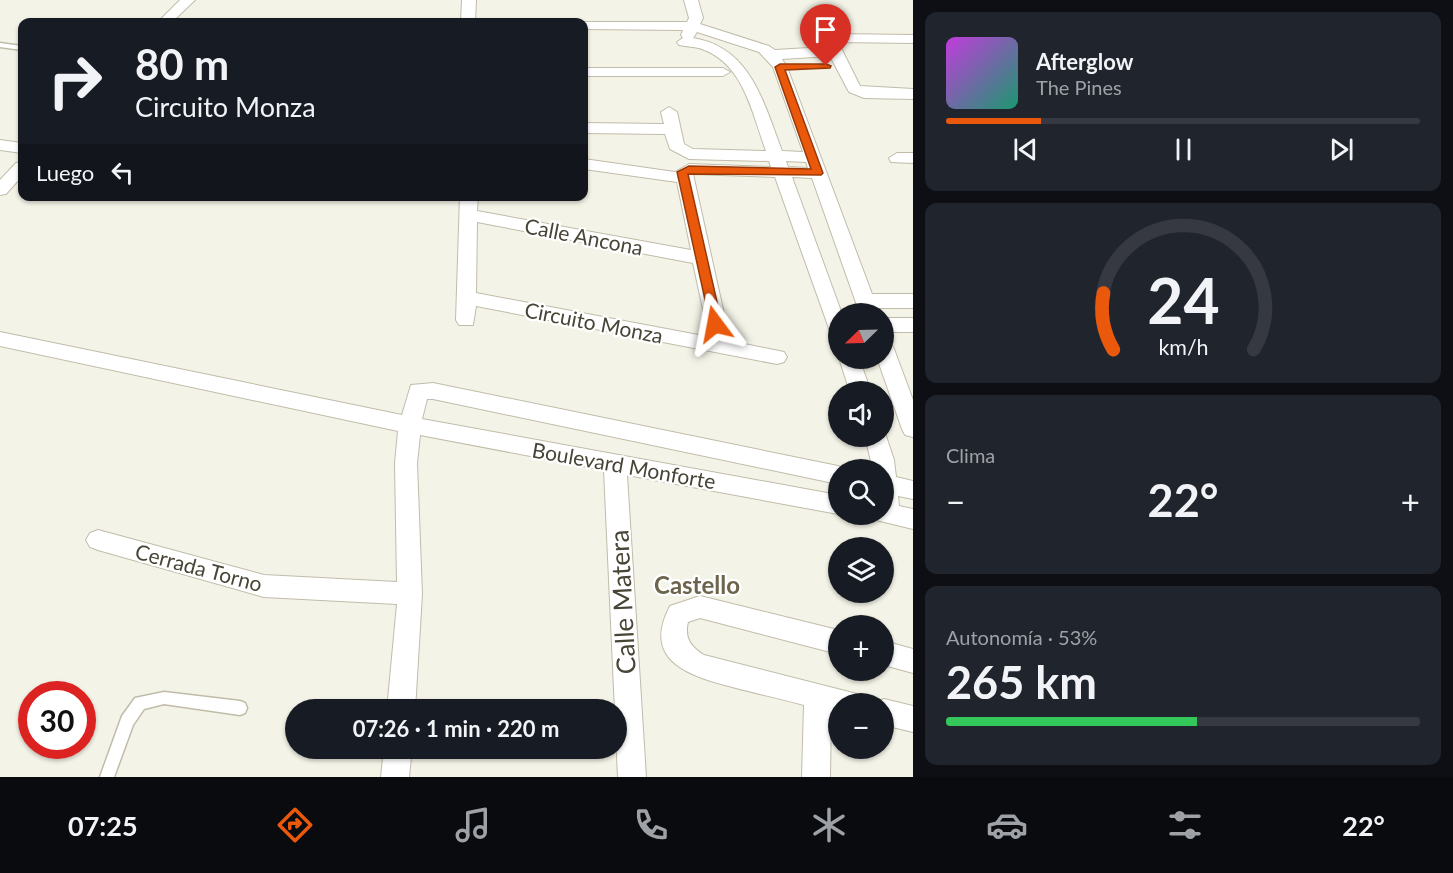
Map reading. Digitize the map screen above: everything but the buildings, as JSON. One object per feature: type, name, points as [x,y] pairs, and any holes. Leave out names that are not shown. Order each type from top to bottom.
[{"type":"street","points":[[169,18],[188,0]]},
{"type":"street","points":[[468,18],[469,0]]},
{"type":"street","points":[[691,0],[696,18],[684,42],[691,72]]},
{"type":"street","points":[[819,20],[850,83],[858,92],[913,94]]},
{"type":"street","points":[[588,25],[693,26],[771,57],[832,45],[913,39]]},
{"type":"street","points":[[684,42],[700,43],[750,85],[829,303]]},
{"type":"street","points":[[588,72],[691,72],[726,65],[741,51],[841,66]]},
{"type":"street","points":[[771,57],[866,303]]},
{"type":"street","points":[[669,112],[676,146],[689,154],[779,164],[814,165]]},
{"type":"street","points":[[588,128],[672,129]]},
{"type":"street","points":[[0,145],[18,147]]},
{"type":"street","points":[[720,346],[682,178],[683,172],[689,169],[779,164]]},
{"type":"street","points":[[588,165],[682,178]]},
{"type":"street","points":[[0,190],[18,171]]},
{"type":"street","points":[[466,320],[469,206]]},
{"type":"street","name":"Calle Ancona","points":[[469,206],[700,258]]},
{"type":"street","name":"Circuito Monza","points":[[467,297],[777,357]]},
{"type":"street","points":[[894,304],[913,301]]},
{"type":"street","points":[[894,325],[913,325]]},
{"type":"street","name":"Boulevard Monforte","points":[[0,339],[410,425],[828,503]]},
{"type":"street","points":[[891,369],[913,429]]},
{"type":"street","name":"Boulevard Monforte","points":[[410,425],[418,391],[433,392],[828,473]]},
{"type":"street","points":[[402,699],[410,594],[406,463],[410,425]]},
{"type":"street","name":"Calle Matera","points":[[615,463],[632,777]]},
{"type":"street","points":[[894,487],[913,490]]},
{"type":"street","points":[[894,515],[913,519]]},
{"type":"street","name":"Cerrada Torno","points":[[98,540],[264,586],[410,594]]},
{"type":"street","points":[[828,639],[700,607],[679,614],[674,621],[674,642],[686,660],[699,666],[828,698]]},
{"type":"street","points":[[894,656],[913,661]]},
{"type":"street","points":[[816,777],[818,695]]},
{"type":"street","points":[[894,714],[913,719]]},
{"type":"street","points":[[395,777],[397,759]]},
{"type":"lane","points":[[0,45],[18,47]]},
{"type":"lane","points":[[107,777],[127,721],[140,703],[164,698],[240,708]]},
{"type":"district","name":"Castello","points":[[697,584]]},
{"type":"route","points":[[715,324],[681,175],[689,169],[818,173],[780,67],[826,66]]}]
